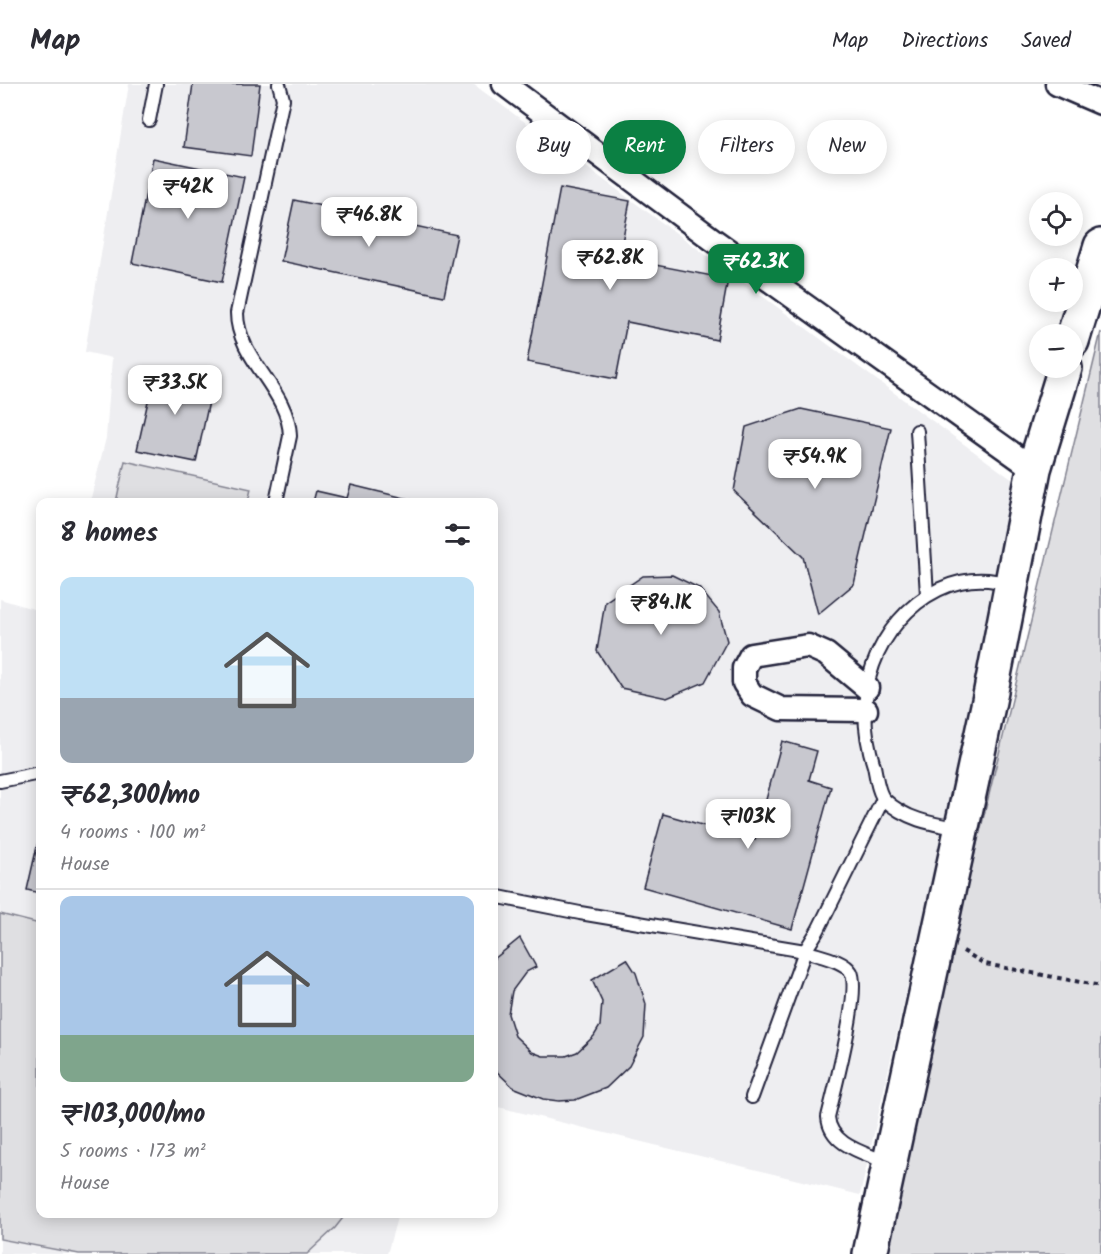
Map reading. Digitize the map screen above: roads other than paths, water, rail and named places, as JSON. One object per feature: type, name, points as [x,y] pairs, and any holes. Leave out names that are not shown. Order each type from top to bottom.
[{"type":"street","points":[[504,84],[712,239],[1034,469]]},
{"type":"street","points":[[1057,84],[1101,103]]},
{"type":"street","points":[[1077,324],[1101,246]]},
{"type":"street","points":[[870,1254],[962,829],[1034,469],[1062,378]]},
{"type":"street","points":[[808,646],[826,654],[867,699],[781,710],[752,695],[744,683],[744,668],[751,655],[808,646]]},
{"type":"lane","points":[[149,120],[156,84]]},
{"type":"lane","points":[[277,498],[290,426],[282,405],[238,332],[237,313],[283,99],[279,84]]},
{"type":"lane","points":[[917,431],[927,595]]},
{"type":"lane","points":[[962,829],[909,818],[883,799],[866,740],[867,699],[879,648],[899,620],[927,595],[962,580],[999,581],[1012,586]]},
{"type":"lane","points":[[0,781],[36,774]]},
{"type":"lane","points":[[752,1097],[805,951],[818,930],[883,799]]},
{"type":"lane","points":[[498,897],[805,951],[844,966],[850,971],[854,992],[828,1117],[832,1133],[839,1140],[890,1163]]}]
